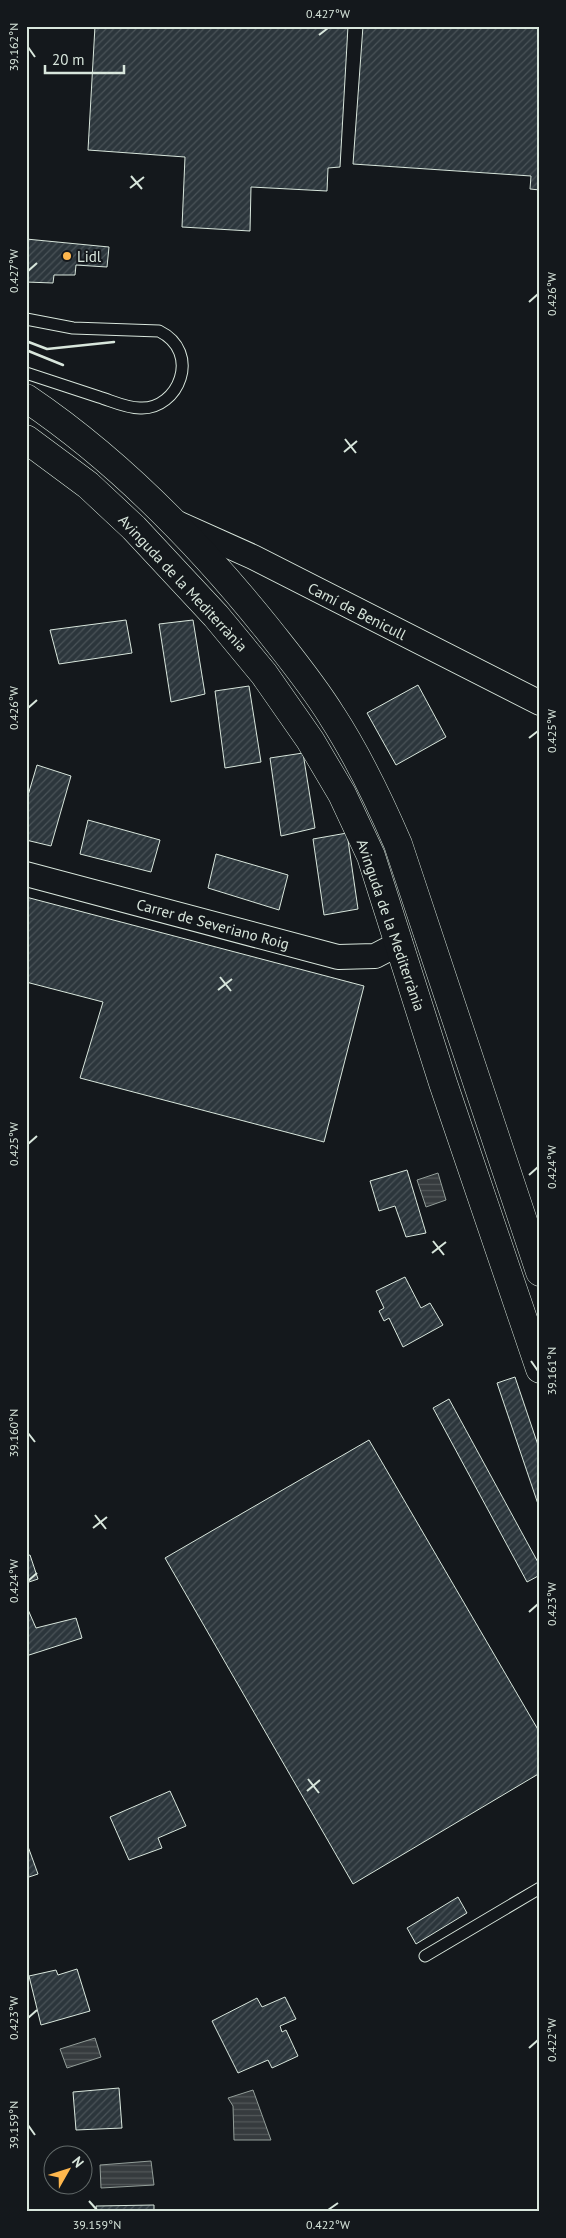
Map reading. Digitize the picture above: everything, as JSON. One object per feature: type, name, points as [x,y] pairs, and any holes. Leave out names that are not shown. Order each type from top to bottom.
[{"type":"main road","name":"Avinguda de la Mediterrània","points":[[26,398],[99,453],[173,522],[235,588],[299,668],[332,715],[381,804],[398,844],[540,1272]]},
{"type":"main road","name":"Avinguda de la Mediterrània","points":[[26,438],[88,485],[134,528],[216,616],[264,674],[310,740],[342,794],[371,856],[443,1083],[540,1369]]},
{"type":"street","name":"Camí de Benicull","points":[[173,522],[253,557],[540,703]]},
{"type":"street","name":"Carrer de Severiano Roig","points":[[26,874],[338,957],[375,956],[400,943]]},
{"type":"lane","points":[[26,319],[73,328],[159,331],[170,337],[178,347],[183,362],[174,391],[162,403],[142,409],[26,373]]},
{"type":"lane","points":[[425,1956],[540,1888]]},
{"type":"shaded area","points":[[438,1173],[446,1200],[426,1207],[417,1180]]},
{"type":"shaded area","points":[[95,2038],[101,2057],[67,2068],[60,2049]]},
{"type":"shaded area","points":[[253,2090],[271,2140],[234,2140],[233,2106],[228,2098]]},
{"type":"shaded area","points":[[151,2161],[154,2185],[101,2188],[100,2165]]},
{"type":"building","points":[[95,26],[348,26],[340,167],[328,168],[327,191],[251,187],[250,231],[182,227],[185,157],[88,150]]},
{"type":"building","points":[[363,26],[540,26],[540,190],[530,189],[531,176],[353,164]]},
{"type":"building","name":"Lidl","points":[[26,239],[109,247],[107,267],[76,265],[75,275],[54,275],[53,283],[26,282]]},
{"type":"building","points":[[126,620],[132,653],[59,664],[50,630]]},
{"type":"building","points":[[193,620],[205,694],[171,702],[159,624]]},
{"type":"building","points":[[418,685],[446,737],[396,765],[367,713]]},
{"type":"building","points":[[249,686],[261,762],[225,768],[215,691]]},
{"type":"building","points":[[303,753],[315,828],[281,836],[270,758]]},
{"type":"building","points":[[37,765],[71,776],[51,846],[26,840],[26,802]]},
{"type":"building","points":[[88,820],[160,840],[151,872],[80,854]]},
{"type":"building","points":[[347,833],[358,909],[324,915],[313,839]]},
{"type":"building","points":[[216,854],[288,875],[279,910],[208,888]]},
{"type":"building","points":[[26,897],[364,986],[324,1142],[80,1078],[103,1002],[26,982]]},
{"type":"building","points":[[407,1170],[426,1233],[406,1237],[395,1206],[379,1211],[370,1181]]},
{"type":"building","points":[[405,1277],[421,1308],[430,1303],[443,1325],[403,1347],[389,1318],[384,1321],[379,1311],[384,1308],[376,1291]]},
{"type":"building","points":[[515,1377],[540,1451],[540,1510],[497,1383]]},
{"type":"building","points":[[449,1399],[540,1566],[540,1575],[527,1582],[433,1408]]},
{"type":"building","points":[[369,1440],[540,1733],[540,1773],[353,1884],[165,1558]]},
{"type":"building","points":[[30,1555],[38,1579],[26,1583],[26,1556]]},
{"type":"building","points":[[26,1605],[36,1628],[76,1618],[82,1638],[26,1656]]},
{"type":"building","points":[[170,1791],[186,1826],[158,1838],[162,1848],[129,1860],[110,1817]]},
{"type":"building","points":[[26,1841],[38,1874],[26,1878]]},
{"type":"building","points":[[458,1897],[467,1913],[416,1944],[407,1928]]},
{"type":"building","points":[[77,1969],[90,2011],[41,2025],[29,1976],[56,1970],[58,1975]]},
{"type":"building","points":[[285,1997],[296,2019],[280,2026],[282,2032],[286,2030],[298,2056],[272,2068],[268,2060],[238,2073],[212,2021],[257,1998],[262,2007]]},
{"type":"building","points":[[119,2088],[122,2128],[76,2130],[73,2092]]},
{"type":"building","points":[[154,2205],[154,2212],[97,2212],[96,2206]]},
{"type":"wall","points":[[26,341],[47,349],[114,342]]},
{"type":"wall","points":[[26,350],[63,365]]},
{"type":"place","name":"Lidl","points":[[67,256]]}]
